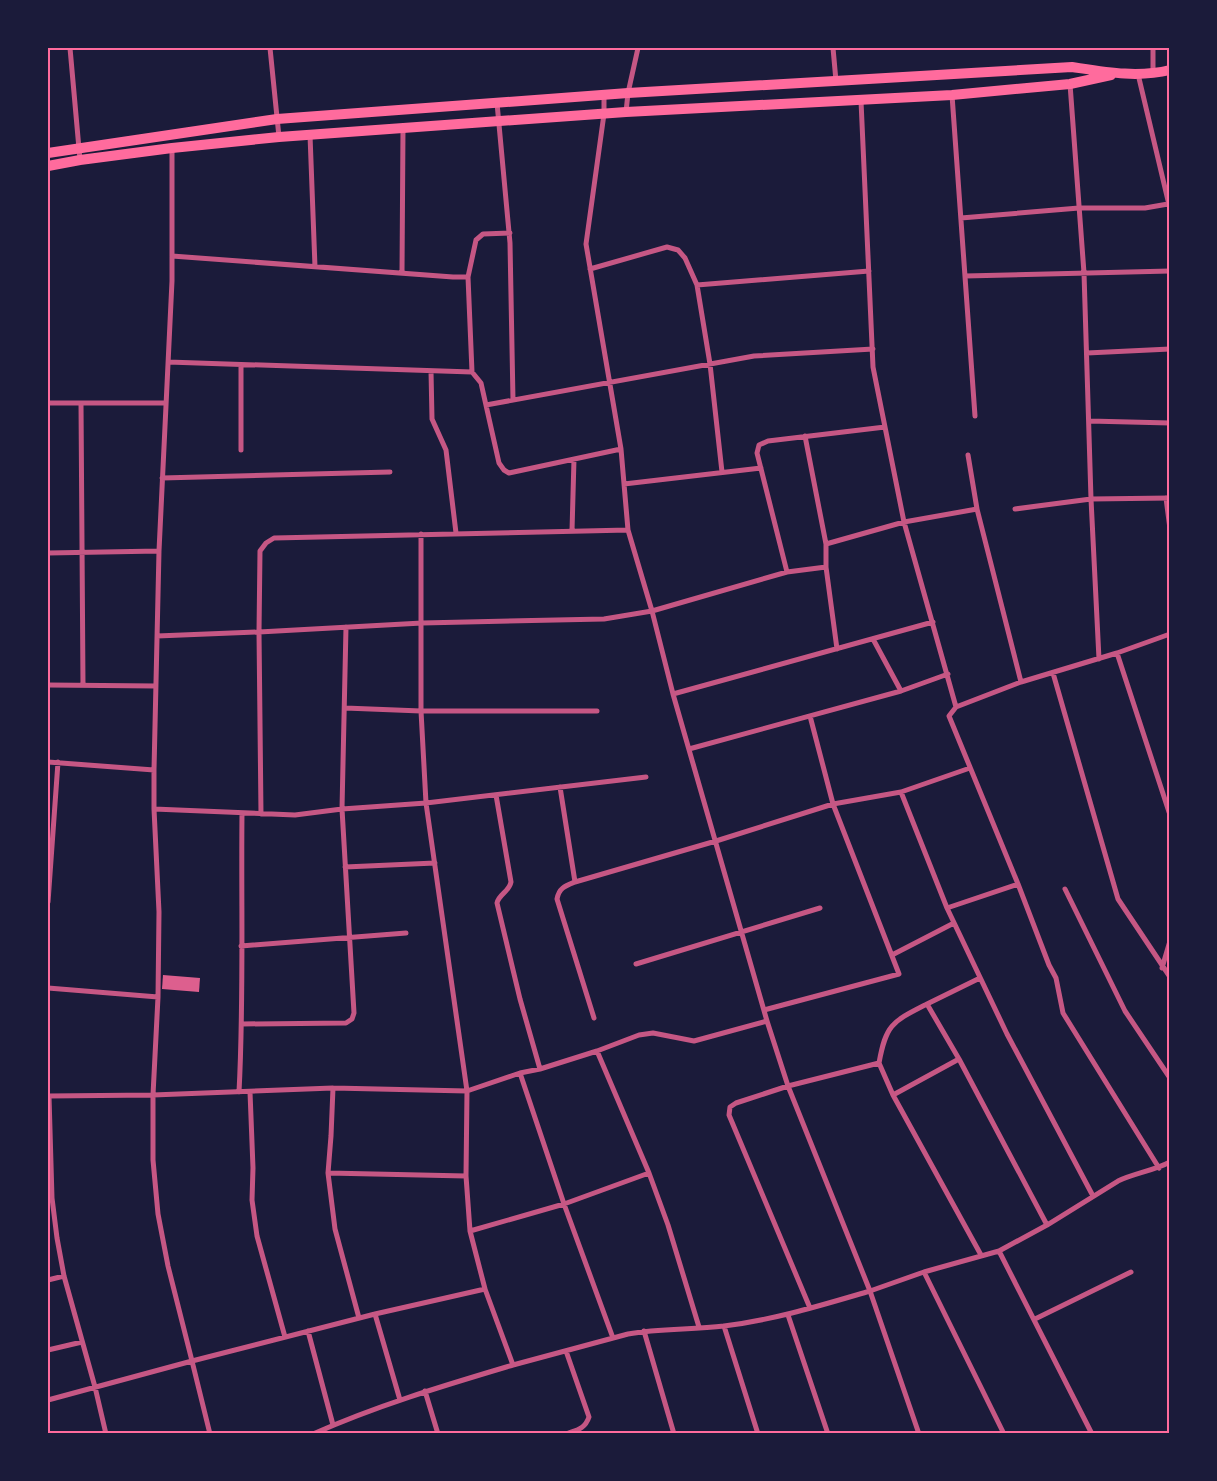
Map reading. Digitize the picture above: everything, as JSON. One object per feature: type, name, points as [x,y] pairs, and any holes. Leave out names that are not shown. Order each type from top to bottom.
[{"type":"main road","points":[[48,153],[277,119],[628,93],[1072,67],[1117,74],[1153,74],[1170,70]]},
{"type":"main road","points":[[48,166],[172,148],[310,135],[626,112],[952,95],[1070,84],[1117,74]]},
{"type":"street","points":[[70,48],[80,160]]},
{"type":"street","points":[[270,48],[279,138]]},
{"type":"street","points":[[626,112],[628,93],[638,48]]},
{"type":"street","points":[[833,48],[836,81]]},
{"type":"street","points":[[1153,48],[1153,74]]},
{"type":"street","points":[[961,218],[1079,208],[1169,206],[1138,74]]},
{"type":"street","points":[[1070,84],[1084,273],[1091,499],[1099,658]]},
{"type":"street","points":[[604,95],[604,114],[586,244],[621,449],[628,530],[741,931],[788,1086],[870,1291],[919,1434]]},
{"type":"street","points":[[952,95],[975,416]]},
{"type":"street","points":[[861,100],[873,367],[904,522],[956,707]]},
{"type":"street","points":[[497,103],[510,233],[513,400]]},
{"type":"street","points":[[402,273],[403,129]]},
{"type":"street","points":[[310,135],[315,267]]},
{"type":"street","points":[[172,148],[172,281],[159,551],[154,770],[159,912],[158,997],[152,1095],[153,1160],[158,1214],[168,1266],[210,1434]]},
{"type":"street","points":[[510,233],[483,234],[476,240],[468,277],[472,372],[481,383],[499,463],[509,473],[621,449]]},
{"type":"street","points":[[590,269],[667,247],[678,250],[685,258],[697,285],[710,364],[722,472]]},
{"type":"street","points":[[172,256],[468,277]]},
{"type":"street","points":[[697,285],[869,271]]},
{"type":"street","points":[[965,276],[1170,271]]},
{"type":"street","points":[[486,405],[754,356],[873,349]]},
{"type":"street","points":[[1087,353],[1170,349]]},
{"type":"street","points":[[168,362],[472,372]]},
{"type":"street","points":[[241,365],[241,450]]},
{"type":"street","points":[[431,371],[432,419],[446,450],[456,533]]},
{"type":"street","points":[[48,403],[166,402]]},
{"type":"street","points":[[81,403],[83,685]]},
{"type":"street","points":[[1089,421],[1170,423]]},
{"type":"street","points":[[787,572],[760,468],[757,452],[759,445],[763,442],[884,427]]},
{"type":"street","points":[[805,436],[826,544],[826,567],[837,648]]},
{"type":"street","points":[[968,455],[977,509],[1021,682]]},
{"type":"street","points":[[572,531],[574,459]]},
{"type":"street","points":[[624,484],[760,468]]},
{"type":"street","points":[[162,478],[390,472]]},
{"type":"street","points":[[1015,510],[1091,499],[1168,498],[1170,529]]},
{"type":"street","points":[[826,544],[904,522],[977,509]]},
{"type":"street","points":[[261,814],[260,551],[266,543],[274,538],[628,530]]},
{"type":"street","points":[[421,534],[421,711],[426,803],[467,1091],[466,1176],[470,1231],[485,1289],[513,1365]]},
{"type":"street","points":[[48,553],[159,551]]},
{"type":"street","points":[[157,636],[422,622],[604,619],[652,611],[787,572],[826,567]]},
{"type":"street","points":[[673,694],[933,622]]},
{"type":"street","points":[[242,1024],[346,1023],[352,1019],[354,1013],[342,809],[346,627]]},
{"type":"street","points":[[1159,1168],[1063,1013],[1056,978],[1049,965],[949,716],[956,707],[1021,682],[1117,653],[1170,634]]},
{"type":"street","points":[[873,638],[900,691]]},
{"type":"street","points":[[1117,653],[1170,815]]},
{"type":"street","points":[[1053,673],[1118,899],[1162,968],[1170,977]]},
{"type":"street","points":[[689,749],[900,691],[948,674]]},
{"type":"street","points":[[48,685],[156,686]]},
{"type":"street","points":[[345,708],[421,711],[598,711]]},
{"type":"street","points":[[764,1010],[899,974],[833,804],[810,716]]},
{"type":"street","points":[[48,762],[154,770]]},
{"type":"street","points":[[48,902],[58,762]]},
{"type":"street","points":[[594,1018],[557,899],[559,891],[566,885],[833,804],[902,792],[970,768]]},
{"type":"street","points":[[154,809],[295,815],[342,809],[426,803],[646,777]]},
{"type":"street","points":[[560,787],[575,882]]},
{"type":"street","points":[[902,792],[946,908],[1007,1034],[1094,1196]]},
{"type":"street","points":[[496,795],[511,882],[510,888],[498,898],[497,903],[520,999],[540,1069]]},
{"type":"street","points":[[239,1092],[242,1024],[242,813]]},
{"type":"street","points":[[345,867],[435,863]]},
{"type":"street","points":[[946,908],[1018,884]]},
{"type":"street","points":[[1065,889],[1126,1011],[1170,1078]]},
{"type":"street","points":[[636,964],[820,908]]},
{"type":"street","points":[[892,955],[954,923]]},
{"type":"street","points":[[241,946],[406,933]]},
{"type":"street","points":[[1162,968],[1170,941]]},
{"type":"street","points":[[980,978],[900,1018],[890,1027],[879,1063],[892,1095],[981,1255]]},
{"type":"street","points":[[48,988],[158,997]]},
{"type":"street","points":[[926,1004],[1046,1225]]},
{"type":"street","points":[[106,1434],[64,1276],[56,1238],[52,1198],[48,1096],[152,1095],[333,1088],[467,1091],[596,1051],[639,1035],[653,1033],[694,1041],[767,1020]]},
{"type":"street","points":[[596,1051],[649,1173],[668,1225],[699,1327]]},
{"type":"street","points":[[892,1095],[958,1060]]},
{"type":"street","points":[[810,1308],[729,1115],[730,1107],[736,1103],[788,1086],[879,1063]]},
{"type":"street","points":[[520,1073],[564,1204],[613,1338]]},
{"type":"street","points":[[333,1088],[332,1136],[328,1173],[335,1229],[359,1318]]},
{"type":"street","points":[[250,1092],[253,1168],[252,1200],[257,1236],[285,1337]]},
{"type":"street","points":[[314,1434],[400,1400],[513,1365],[613,1338],[644,1331],[724,1326],[788,1315],[870,1291],[924,1272],[999,1251],[1128,1176],[1159,1168],[1170,1162]]},
{"type":"street","points":[[328,1173],[466,1176]]},
{"type":"street","points":[[470,1231],[564,1204],[649,1173]]},
{"type":"street","points":[[999,1251],[1092,1434]]},
{"type":"street","points":[[924,1272],[1004,1434]]},
{"type":"street","points":[[1035,1319],[1131,1272]]},
{"type":"street","points":[[48,1280],[64,1276]]},
{"type":"street","points":[[48,1400],[359,1318],[485,1289]]},
{"type":"street","points":[[375,1314],[400,1400]]},
{"type":"street","points":[[788,1315],[828,1434]]},
{"type":"street","points":[[724,1326],[758,1434]]},
{"type":"street","points":[[308,1331],[333,1425]]},
{"type":"street","points":[[644,1331],[674,1434]]},
{"type":"street","points":[[48,1350],[82,1342]]},
{"type":"street","points":[[566,1351],[588,1417],[586,1424],[580,1429],[566,1434]]},
{"type":"street","points":[[425,1392],[438,1434]]},
{"type":"building","points":[[163,975],[200,978],[199,992],[162,989]]}]
